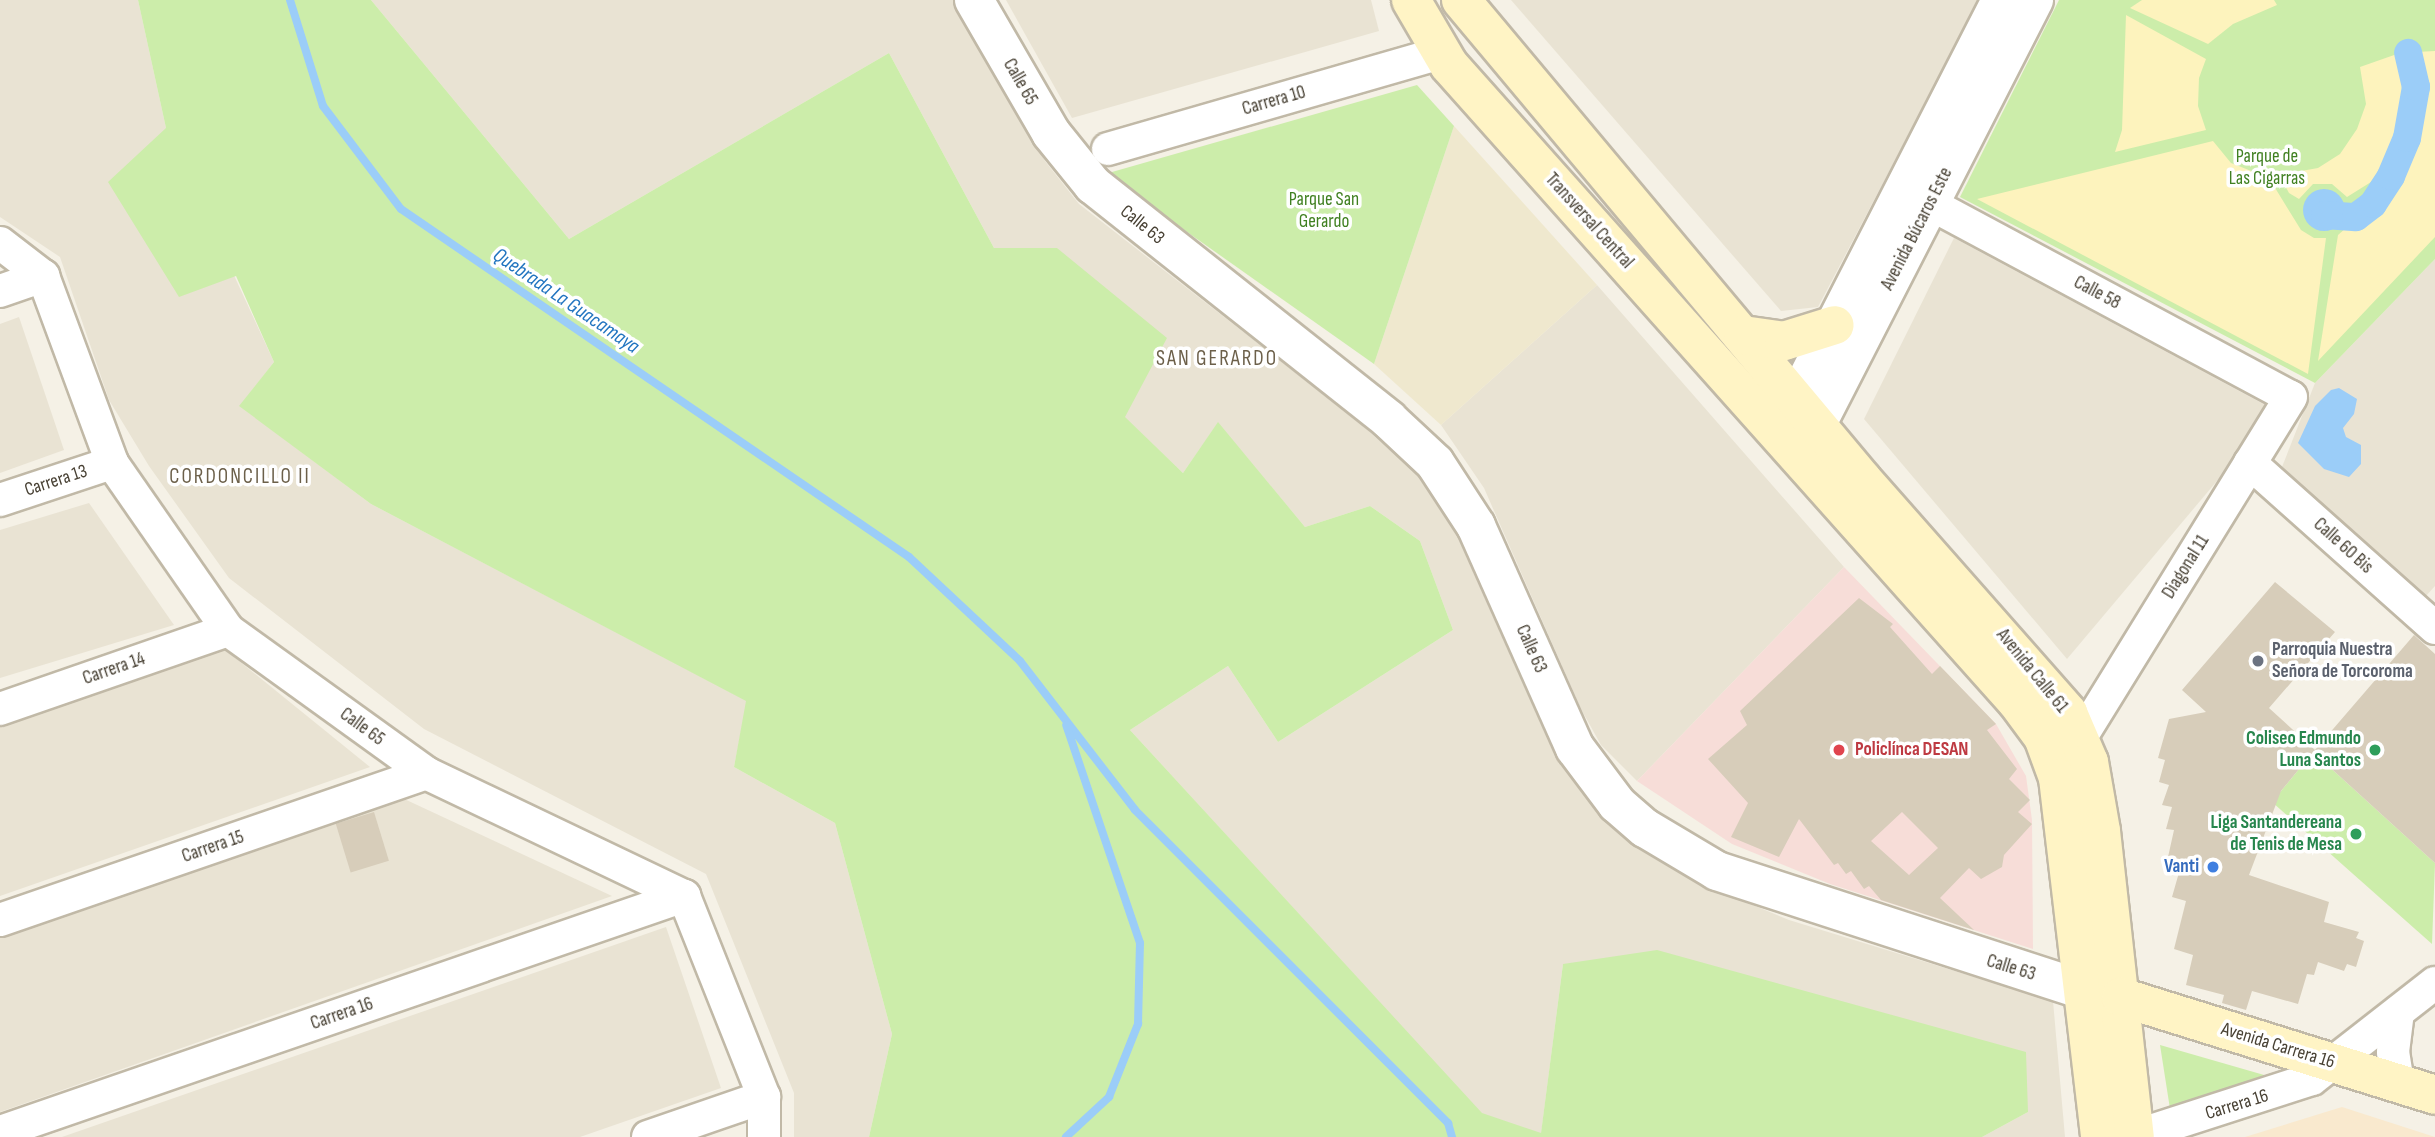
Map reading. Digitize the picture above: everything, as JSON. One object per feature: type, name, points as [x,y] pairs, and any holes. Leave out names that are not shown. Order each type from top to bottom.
[{"type":"main road","name":"Transversal Central","points":[[1411,0],[1440,53],[1798,429]]},
{"type":"main road","points":[[1461,0],[1743,335],[1798,429]]},
{"type":"main road","points":[[1743,335],[1784,341],[1835,325]]},
{"type":"main road","name":"Avenida Calle 61","points":[[1798,429],[2053,691],[2081,737],[2101,831],[2121,997],[2123,1137]]},
{"type":"main road","name":"Avenida Calle 61","points":[[1798,429],[2043,737],[2058,778],[2084,990],[2123,1137]]},
{"type":"main road","name":"Avenida Carrera 16","points":[[2121,997],[2435,1094]]},
{"type":"street","name":"Calle 65","points":[[974,0],[1016,77],[1070,160]]},
{"type":"street","name":"Avenida Búcaros Este","points":[[1798,429],[1917,197],[2001,0]]},
{"type":"street","name":"Avenida Búcaros Este","points":[[1798,429],[1835,325],[1917,197],[2034,0]]},
{"type":"street","name":"Carrera 10","points":[[1108,149],[1440,53]]},
{"type":"street","name":"Calle 63","points":[[1070,160],[1144,228],[1388,419],[1435,463],[1476,526],[1576,748],[1593,777],[1645,828],[1717,871],[1762,889],[2084,990]]},
{"type":"street","name":"Calle 58","points":[[1917,197],[2291,397]]},
{"type":"street","points":[[0,243],[43,276]]},
{"type":"street","name":"Calle 65","points":[[43,276],[113,463],[228,630],[426,773],[684,896]]},
{"type":"street","points":[[0,291],[43,276]]},
{"type":"street","name":"Diagonal 11","points":[[2081,737],[2291,397]]},
{"type":"street","name":"Carrera 13","points":[[0,500],[113,463]]},
{"type":"street","name":"Calle 60 Bis","points":[[2250,463],[2432,620]]},
{"type":"street","name":"Carrera 14","points":[[0,709],[228,630]]},
{"type":"street","name":"Carrera 15","points":[[0,920],[426,773]]},
{"type":"street","points":[[684,896],[764,1097],[764,1137]]},
{"type":"street","name":"Carrera 16","points":[[0,1132],[684,896]]},
{"type":"street","name":"Carrera 16","points":[[2123,1137],[2288,1090],[2334,1063],[2435,983]]},
{"type":"street","points":[[2398,1012],[2393,1052],[2398,1083]]},
{"type":"street","points":[[648,1137],[764,1097]]},
{"type":"shaded area","points":[[0,0],[138,0],[166,128],[274,362],[240,406],[371,504],[747,701],[734,767],[835,823],[892,1034],[869,1137],[794,1137],[794,1093],[706,874],[424,729],[229,578],[149,466],[109,400],[60,257],[0,217]]},
{"type":"shaded area","points":[[371,0],[955,0],[1045,161],[1079,204],[1355,419],[1437,492],[1479,567],[1570,760],[1717,890],[1789,920],[2053,1001],[2065,1137],[1982,1137],[2028,1112],[1563,964],[1541,1134],[1482,1114],[1130,730],[1228,666],[1278,742],[1453,630],[1420,541],[1370,506],[1305,527],[1218,423],[1183,473],[1124,417],[1057,248],[994,248],[889,53],[569,239]]},
{"type":"shaded area","points":[[1006,0],[1371,0],[1379,31],[1072,118]]},
{"type":"shaded area","points":[[1511,0],[1979,0],[1818,307],[1781,311]]},
{"type":"shaded area","points":[[1454,126],[1597,285],[1441,425],[1374,364]]},
{"type":"shaded area","points":[[1954,238],[2267,406],[2238,456],[2067,659],[1864,419]]},
{"type":"shaded area","points":[[2435,259],[2435,586],[2425,597],[2282,467],[2315,383]]},
{"type":"shaded area","points":[[1597,285],[1844,567],[1637,781],[1601,745],[1581,709],[1484,488],[1441,425]]},
{"type":"shaded area","points":[[19,317],[64,450],[0,473],[0,324]]},
{"type":"shaded area","points":[[89,503],[174,625],[0,678],[0,530]]},
{"type":"shaded area","name":"Policlínca DESAN","points":[[1844,567],[1996,724],[2026,776],[2032,820],[2033,949],[1830,884],[1732,844],[1637,781]]},
{"type":"shaded area","points":[[223,648],[370,767],[0,896],[0,727]]},
{"type":"shaded area","points":[[400,797],[612,896],[0,1112],[0,937]]},
{"type":"shaded area","points":[[666,927],[721,1088],[580,1137],[62,1137]]},
{"type":"shaded area","points":[[2342,1107],[2435,1137],[2245,1137]]},
{"type":"green space","points":[[138,0],[371,0],[569,239],[889,53],[994,248],[1057,248],[1167,338],[1125,417],[1183,473],[1218,422],[1305,527],[1370,506],[1420,541],[1453,630],[1278,742],[1228,666],[1130,730],[1482,1113],[1541,1133],[1563,964],[1657,950],[2026,1052],[2028,1112],[1982,1137],[869,1137],[892,1034],[835,823],[734,767],[746,701],[371,504],[239,406],[274,362],[236,276],[179,297],[108,182],[166,128]]},
{"type":"green space","name":"Parque de Las Cigarras","points":[[2059,0],[2435,0],[2435,259],[2315,383],[1960,197]]},
{"type":"green space","name":"Parque San Gerardo","points":[[1417,85],[1454,126],[1374,364],[1105,174]]},
{"type":"green space","name":"Liga Santandereana de Tenis de Mesa","points":[[2313,752],[2435,863],[2432,944],[2272,802]]},
{"type":"green space","points":[[2160,1045],[2278,1079],[2170,1109]]},
{"type":"sand","points":[[2142,0],[2274,0],[2277,5],[2233,24],[2208,44],[2130,8]]},
{"type":"sand","points":[[2126,15],[2206,59],[2199,78],[2198,106],[2206,130],[2115,152],[2122,130]]},
{"type":"sand","points":[[2435,51],[2435,237],[2318,361],[2338,235],[2373,204],[2390,178],[2407,138],[2416,87],[2416,52]]},
{"type":"sand","points":[[2397,54],[2406,88],[2404,120],[2390,155],[2371,182],[2347,197],[2332,184],[2313,184],[2299,199],[2289,193],[2279,175],[2318,168],[2340,154],[2357,129],[2366,104],[2360,67]]},
{"type":"sand","points":[[2213,141],[2231,163],[2269,178],[2301,230],[2314,238],[2326,238],[2308,374],[1977,199]]},
{"type":"water","points":[[2324,189],[2339,195],[2345,210],[2339,225],[2324,231],[2309,225],[2303,210],[2309,195]]},
{"type":"water","points":[[2339,388],[2357,399],[2354,414],[2343,428],[2346,437],[2361,445],[2361,464],[2349,477],[2324,469],[2298,443],[2315,406],[2331,390]]},
{"type":"building","points":[[2275,582],[2335,632],[2269,708],[2315,750],[2414,635],[2435,654],[2435,863],[2313,752],[2281,791],[2249,875],[2329,902],[2324,922],[2359,932],[2356,938],[2364,941],[2356,967],[2347,964],[2344,971],[2318,962],[2314,975],[2307,974],[2298,1004],[2252,991],[2246,1010],[2222,1003],[2224,995],[2186,985],[2193,955],[2174,949],[2186,901],[2172,897],[2182,862],[2168,857],[2174,830],[2166,829],[2172,807],[2162,805],[2169,785],[2159,782],[2165,760],[2158,758],[2169,719],[2206,712],[2182,690]]},
{"type":"building","name":"Policlínca DESAN","points":[[1859,598],[1893,624],[1890,627],[1932,674],[1940,666],[1996,724],[1987,730],[2017,769],[2009,779],[2030,800],[2018,812],[2032,824],[2004,855],[2002,867],[1981,879],[1969,868],[1940,898],[1974,930],[1881,900],[1869,886],[1864,889],[1851,871],[1846,874],[1838,863],[1834,865],[1799,819],[1779,857],[1731,837],[1748,803],[1708,759],[1747,725],[1740,711]],"holes":[[[1902,812],[1938,848],[1909,875],[1871,841]]]},
{"type":"building","points":[[374,812],[389,861],[351,872],[336,824]]},
{"type":"waterway","name":"Quebrada La Guacamaya","points":[[290,0],[323,106],[401,209],[909,557],[1020,661],[1135,810],[1448,1123],[1452,1137]]},
{"type":"waterway","points":[[2325,215],[2356,217],[2373,204],[2391,176],[2407,138],[2416,87],[2408,53]]},
{"type":"waterway","points":[[1066,725],[1140,943],[1138,1024],[1109,1097],[1066,1137]]},
{"type":"place","name":"Parroquia Nuestra Señora de Torcoroma","points":[[2258,661]]},
{"type":"place","name":"Policlínca DESAN","points":[[1839,750]]},
{"type":"place","name":"Coliseo Edmundo Luna Santos","points":[[2375,750]]},
{"type":"place","name":"Liga Santandereana de Tenis de Mesa","points":[[2356,834]]},
{"type":"place","name":"Vanti","points":[[2213,867]]},
{"type":"district","name":"SAN GERARDO","points":[[1217,359]]},
{"type":"district","name":"CORDONCILLO II","points":[[240,477]]}]
